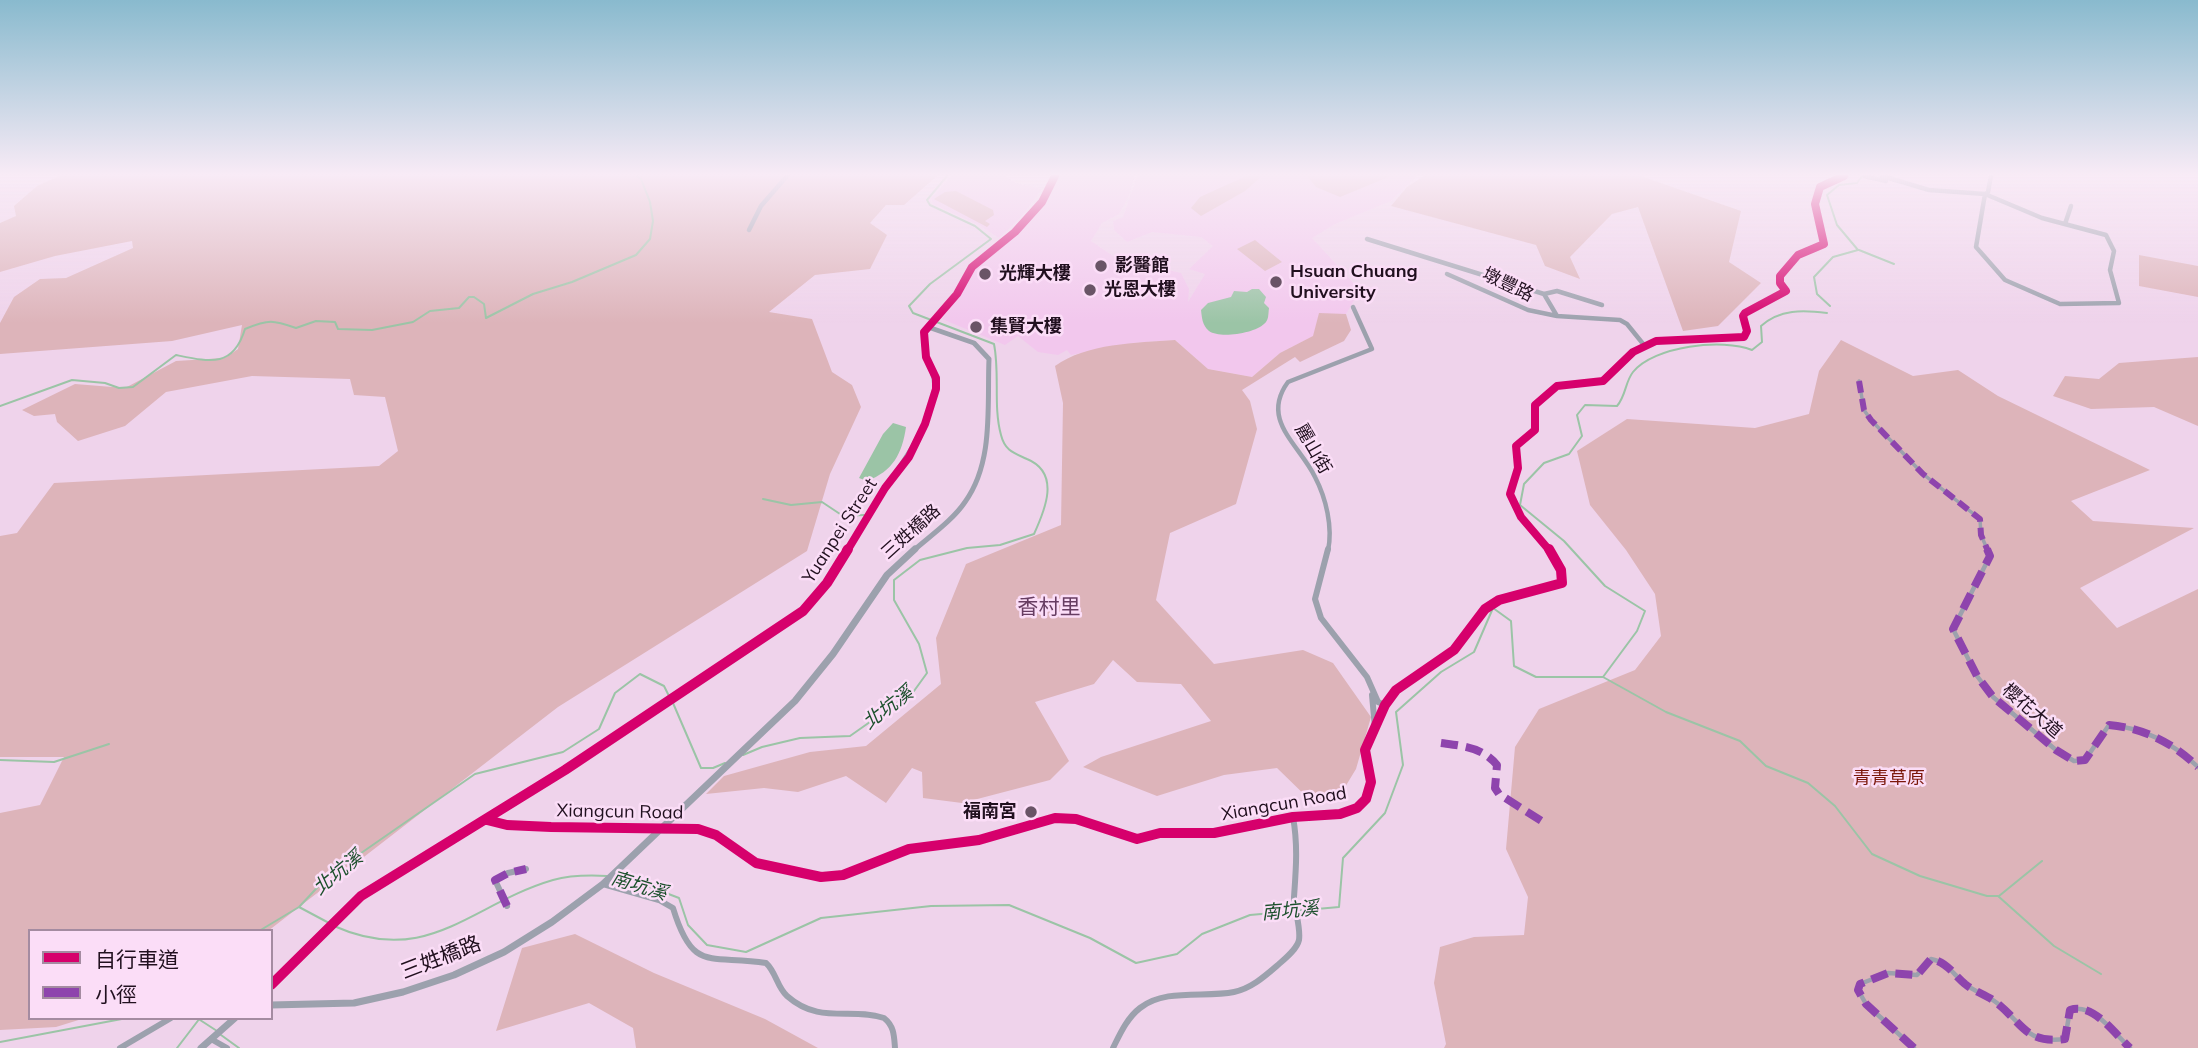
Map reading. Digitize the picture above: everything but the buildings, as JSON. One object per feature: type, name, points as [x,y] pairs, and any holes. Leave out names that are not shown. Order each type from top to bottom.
[{"type":"street","points":[[749,230],[752,225]]},
{"type":"street","points":[[929,326],[957,294],[972,267],[1020,225]]},
{"type":"street","name":"Xiangcun Road","points":[[487,820],[506,825],[698,829],[716,835],[756,863],[821,877],[843,874],[909,849],[979,840],[1055,818],[1076,819],[1137,839],[1172,832],[1214,833],[1293,817],[1340,814],[1357,808],[1366,799],[1371,782],[1365,750],[1385,705],[1396,690],[1454,650],[1485,609],[1499,600],[1562,583],[1562,570],[1517,512],[1510,495],[1511,483],[1519,467],[1516,446],[1535,430],[1534,409],[1558,386],[1603,381],[1618,365],[1644,345],[1656,341],[1744,337],[1745,313],[1786,291],[1779,279],[1786,267],[1798,255],[1824,244],[1820,225]]},
{"type":"street","points":[[1980,225],[1976,247],[2005,279],[2060,304],[2119,303],[2112,282],[2112,242],[2106,235],[2068,225]]},
{"type":"street","name":"墩豐路","points":[[1367,239],[1544,294],[1557,291],[1602,304]]},
{"type":"street","name":"墩豐路","points":[[1447,274],[1482,287],[1507,303],[1536,314],[1620,320],[1627,324],[1644,345]]},
{"type":"street","name":"墩豐路","points":[[1544,294],[1557,316]]},
{"type":"street","name":"麗山街","points":[[1353,307],[1372,349],[1288,382],[1280,393],[1277,405],[1279,418],[1315,476],[1326,506],[1329,546],[1315,599],[1321,618],[1367,677],[1375,728]]},
{"type":"street","name":"Yuanpei Street","points":[[487,820],[803,611],[827,583],[885,488],[909,457],[925,424],[936,389],[936,378],[926,357],[922,338],[929,326]]},
{"type":"street","name":"三姓橋路","points":[[273,1005],[354,1003],[403,992],[454,975],[514,946],[603,884],[795,701],[833,654],[887,575],[951,518],[975,487],[986,443],[989,359],[974,343],[929,326]]},
{"type":"street","name":"櫻花大道","points":[[1858,381],[1864,410],[1871,419],[1923,474],[1980,519],[1981,535],[1990,556],[1953,629],[1957,642],[1986,689],[2056,750],[2074,761],[2085,760],[2109,725],[2117,725],[2158,740],[2182,753],[2198,767]]},
{"type":"street","name":"麗山街","points":[[1371,692],[1378,702],[1385,705]]},
{"type":"street","points":[[1113,1048],[1124,1026],[1140,1008],[1152,1002],[1184,995],[1234,992],[1260,981],[1295,947],[1299,940],[1294,901],[1298,846],[1293,817]]},
{"type":"street","points":[[273,983],[340,915],[373,888],[487,820]]},
{"type":"street","points":[[507,906],[495,880],[508,873],[526,869]]},
{"type":"street","points":[[603,884],[659,900],[673,908],[680,934],[688,947],[708,960],[766,963],[786,995],[820,1012],[832,1015],[882,1015],[890,1020],[896,1033],[895,1048]]},
{"type":"street","points":[[1914,1048],[1899,1029],[1864,1004],[1858,990],[1860,984],[1888,973],[1917,975],[1931,959],[1937,958],[1971,989],[1997,1003],[2018,1030],[2029,1037],[2056,1042],[2065,1039],[2069,1031],[2068,1015],[2070,1010],[2076,1007],[2095,1014],[2130,1048]]},
{"type":"street","points":[[120,1048],[168,1020]]},
{"type":"street","points":[[201,1048],[233,1020]]},
{"type":"street","points":[[211,1039],[227,1048]]},
{"type":"shaded area","points":[[979,225],[1013,225],[999,238]]},
{"type":"shaded area","points":[[1023,225],[1101,225],[1091,241],[1116,258],[1181,273],[1189,289],[1188,302],[1205,274],[1189,269],[1213,246],[1201,237],[1152,232],[1127,242],[1114,230],[1113,225],[1334,225],[1312,238],[1360,290],[1346,314],[1319,314],[1314,336],[1280,353],[1252,377],[1208,369],[1175,340],[1133,343],[1071,355],[1067,350],[1058,355],[1038,352],[1018,336],[1005,345],[942,319],[959,296],[971,271],[1003,246]]},
{"type":"shaded area","points":[[1259,289],[1266,297],[1264,303],[1269,308],[1268,319],[1264,324],[1253,330],[1229,335],[1221,335],[1207,329],[1201,310],[1208,303],[1231,297],[1234,291],[1247,292]]},
{"type":"shaded area","points":[[893,423],[906,427],[895,460],[876,477],[867,481],[859,478],[883,434]]},
{"type":"green space","points":[[0,225],[873,225],[887,235],[870,269],[815,275],[769,312],[812,319],[832,372],[852,385],[861,407],[830,474],[807,551],[558,707],[271,929],[28,929],[28,1020],[79,1020],[56,1027],[0,1030],[0,813],[40,805],[64,757],[0,757],[0,536],[17,533],[54,483],[379,466],[398,451],[385,397],[354,395],[350,379],[252,376],[166,392],[125,426],[78,441],[57,422],[55,414],[34,416],[22,410],[75,384],[125,388],[176,361],[225,358],[238,349],[242,325],[172,341],[0,354],[0,323],[14,297],[40,279],[66,278],[133,248],[132,241],[55,256],[0,272]]},
{"type":"green space","points":[[1461,225],[1601,225],[1570,257],[1580,279],[1545,266],[1536,245]]},
{"type":"green space","points":[[1644,225],[1738,225],[1729,262],[1761,283],[1718,326],[1683,331]]},
{"type":"green space","points":[[1255,240],[1282,262],[1265,271],[1237,249]]},
{"type":"green space","points":[[2139,255],[2198,266],[2198,297],[2139,286]]},
{"type":"green space","points":[[1319,313],[1346,314],[1351,330],[1344,341],[1300,362],[1295,357],[1242,390],[1250,401],[1257,429],[1236,504],[1170,533],[1156,600],[1214,664],[1303,650],[1333,663],[1371,717],[1356,769],[1339,797],[1315,805],[1277,768],[1224,775],[1157,796],[1083,767],[1101,757],[1211,721],[1181,684],[1137,682],[1113,660],[1094,684],[1035,702],[1069,761],[1050,780],[962,803],[923,798],[922,772],[912,768],[886,803],[846,776],[798,792],[764,788],[706,794],[724,776],[810,752],[866,746],[941,684],[936,638],[966,564],[1061,525],[1063,403],[1055,366],[1068,358],[1097,348],[1175,340],[1208,369],[1252,377],[1280,353],[1313,336]]},
{"type":"green space","name":"青青草原","points":[[1841,340],[1913,376],[1958,370],[1998,396],[2150,470],[2071,501],[2093,521],[2194,528],[2080,588],[2117,628],[2198,589],[2198,1048],[1444,1048],[1446,1044],[1434,983],[1440,947],[1474,937],[1524,935],[1528,897],[1506,849],[1515,747],[1539,709],[1635,670],[1661,636],[1655,594],[1626,550],[1590,505],[1577,451],[1627,419],[1755,428],[1809,414],[1819,371]]},
{"type":"green space","points":[[2198,357],[2198,426],[2154,407],[2091,409],[2053,396],[2065,376],[2099,379],[2119,363]]},
{"type":"green space","points":[[575,934],[654,973],[765,1019],[818,1048],[636,1048],[633,1028],[589,1003],[496,1031],[522,948]]},
{"type":"waterway","points":[[0,406],[72,380],[105,383],[119,388],[133,387],[176,355],[210,360],[227,356],[240,342],[245,329],[266,322],[296,328],[316,321],[335,322],[338,329],[372,330],[413,322],[430,311],[459,308],[469,297],[474,297],[484,304],[486,318],[533,294],[572,282],[636,255],[650,239],[652,225]]},
{"type":"waterway","name":"北坑溪","points":[[743,755],[762,747],[800,738],[850,736],[914,691],[927,673],[919,644],[894,600],[894,580],[920,560],[967,548],[1000,545],[1034,534],[1046,503],[1047,483],[1038,465],[1014,453],[1001,435],[997,413],[994,344],[913,313],[909,306],[930,284],[991,239],[973,225]]},
{"type":"waterway","name":"南坑溪","points":[[1830,306],[1817,294],[1814,277],[1833,257],[1858,250],[1837,225]]},
{"type":"waterway","points":[[1859,250],[1894,264]]},
{"type":"waterway","name":"南坑溪","points":[[1603,677],[1637,631],[1645,611],[1605,586],[1564,541],[1520,505],[1524,484],[1544,463],[1569,454],[1582,436],[1577,415],[1585,405],[1617,406],[1628,380],[1643,363],[1672,350],[1689,347],[1724,345],[1752,350],[1762,342],[1761,326],[1776,316],[1801,311],[1827,313]]},
{"type":"waterway","points":[[763,499],[791,505],[822,502],[843,516],[864,515]]},
{"type":"waterway","name":"南坑溪","points":[[616,877],[632,880],[679,898],[688,925],[707,945],[746,952],[821,918],[931,906],[1009,905],[1090,938],[1136,963],[1177,954],[1202,934],[1250,915],[1339,907],[1343,858],[1385,813],[1403,765],[1396,712],[1441,672],[1474,652],[1493,608],[1511,621],[1514,666],[1536,677],[1603,677]]},
{"type":"waterway","name":"北坑溪","points":[[299,907],[328,876],[475,774],[563,752],[599,729],[615,693],[640,674],[664,686],[670,698]]},
{"type":"waterway","points":[[1603,677],[1666,712],[1740,741],[1766,766],[1808,783],[1835,806],[1872,854],[1920,876],[1987,896],[1998,896],[2054,946],[2101,974]]},
{"type":"waterway","name":"北坑溪","points":[[673,703],[701,768],[713,768],[725,763]]},
{"type":"waterway","points":[[0,760],[54,762],[109,744]]},
{"type":"waterway","points":[[1999,896],[2042,861]]},
{"type":"waterway","name":"南坑溪","points":[[334,926],[367,937],[396,940],[423,936],[448,928],[553,880],[607,876]]},
{"type":"waterway","points":[[262,929],[299,907]]},
{"type":"waterway","name":"南坑溪","points":[[299,907],[329,923]]},
{"type":"waterway","points":[[0,1042],[116,1020]]},
{"type":"waterway","points":[[177,1048],[198,1020]]},
{"type":"waterway","points":[[200,1020],[217,1031]]},
{"type":"waterway","points":[[221,1035],[239,1048]]},
{"type":"marked path","points":[[1859,381],[1864,410],[1871,420],[1923,474],[1980,519],[1981,535],[1990,556],[1953,629],[1977,676],[1993,697],[2056,750],[2074,761],[2085,760],[2109,725],[2145,732],[2180,751],[2198,767]]},
{"type":"marked path","points":[[1441,743],[1479,750],[1491,758],[1497,765],[1495,788],[1499,794],[1543,822]]},
{"type":"marked path","points":[[507,906],[495,880],[508,873],[526,869]]},
{"type":"marked path","points":[[1914,1048],[1866,1004],[1858,990],[1860,984],[1888,973],[1917,975],[1931,959],[1943,961],[1966,985],[1998,1004],[2033,1037],[2052,1041],[2065,1039],[2070,1010],[2076,1008],[2095,1014],[2130,1048]]},
{"type":"cycle path","points":[[273,983],[361,896],[565,770],[803,611],[827,583],[885,488],[909,457],[925,424],[936,389],[936,378],[926,357],[924,332],[957,294],[972,267],[1021,225]]},
{"type":"cycle path","points":[[487,820],[507,825],[551,827],[698,829],[716,835],[756,863],[821,877],[843,875],[909,849],[979,840],[1055,818],[1076,819],[1137,839],[1160,833],[1214,833],[1293,817],[1340,814],[1357,808],[1366,799],[1371,782],[1365,750],[1385,705],[1396,690],[1454,650],[1485,609],[1499,600],[1562,583],[1561,570],[1556,559],[1521,517],[1510,494],[1518,468],[1516,446],[1535,430],[1535,405],[1557,386],[1603,381],[1633,352],[1656,341],[1744,337],[1747,331],[1743,316],[1745,313],[1786,291],[1780,283],[1780,276],[1798,255],[1824,244],[1820,225]]},
{"type":"place","name":"影醫館","points":[[1101,266]]},
{"type":"place","name":"光輝大樓","points":[[985,274]]},
{"type":"place","name":"Hsuan Chuang University","points":[[1276,282]]},
{"type":"place","name":"光恩大樓","points":[[1090,290]]},
{"type":"place","name":"集賢大樓","points":[[976,327]]},
{"type":"place","name":"福南宮","points":[[1031,812]]},
{"type":"district","name":"香村里","points":[[1049,608]]}]
